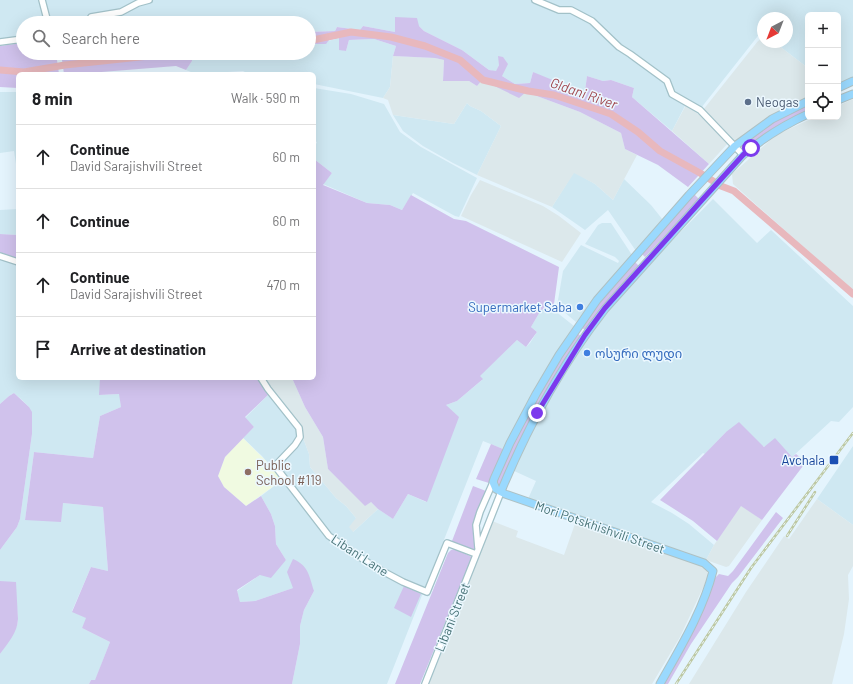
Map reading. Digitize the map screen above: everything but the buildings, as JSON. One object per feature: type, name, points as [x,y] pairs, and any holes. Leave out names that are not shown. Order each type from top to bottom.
[{"type":"main road","points":[[841,87],[853,81]]},
{"type":"main road","points":[[841,99],[853,94]]},
{"type":"main road","points":[[805,102],[772,119],[735,146],[693,191],[597,300],[577,328],[536,394],[510,443],[494,479],[494,486],[498,491],[502,492],[516,454],[537,413],[585,335],[628,282],[743,155],[766,136],[786,124],[805,115]]},
{"type":"main road","name":"Mori Potskhishvili Street","points":[[502,492],[704,563],[713,571],[702,603],[688,633],[660,684]]},
{"type":"street","points":[[42,0],[46,16]]},
{"type":"street","points":[[97,16],[121,12],[138,3],[149,0]]},
{"type":"street","points":[[535,0],[559,10],[571,10],[592,21],[619,47],[667,81],[672,94],[700,110],[743,155]]},
{"type":"street","points":[[0,42],[16,40]]},
{"type":"street","points":[[0,256],[16,261]]},
{"type":"street","name":"Libani Lane","points":[[262,380],[299,428],[300,437],[295,445],[275,466],[329,536],[373,566],[403,582],[427,592],[447,543],[477,552]]},
{"type":"street","name":"Libani Street","points":[[477,552],[476,526],[480,512],[494,479]]},
{"type":"street","name":"Libani Street","points":[[425,684],[502,492]]},
{"type":"street","points":[[480,512],[481,518],[487,520],[492,516]]},
{"type":"shaded area","points":[[0,0],[40,0],[44,16],[16,16],[16,38],[0,40]]},
{"type":"shaded area","points":[[44,0],[853,0],[853,78],[841,84],[841,12],[805,12],[805,66],[782,48],[793,48],[793,12],[757,12],[757,37],[701,108],[687,102],[672,131],[632,97],[634,88],[611,80],[603,81],[587,76],[584,98],[559,90],[533,72],[530,83],[515,84],[502,76],[499,65],[496,72],[489,70],[462,50],[424,31],[419,26],[395,32],[363,26],[360,30],[337,27],[335,31],[316,32],[316,16],[49,16]]},
{"type":"shaded area","points":[[395,17],[417,18],[419,26],[424,31],[462,50],[489,70],[496,71],[499,65],[498,56],[503,57],[508,64],[502,76],[515,84],[530,83],[533,72],[560,83],[559,90],[584,98],[587,76],[603,81],[611,80],[634,88],[632,97],[709,164],[688,187],[658,165],[625,149],[621,133],[580,112],[526,92],[519,98],[482,80],[477,86],[469,81],[443,81],[444,60],[435,58],[393,56],[396,46],[374,39],[349,40],[346,51],[339,50],[339,38],[329,40],[326,44],[316,44],[316,32],[335,31],[337,27],[360,30],[363,26],[395,32]]},
{"type":"shaded area","points":[[339,38],[339,49],[346,51],[349,40],[374,39],[396,46],[393,56],[390,87],[383,98],[316,84],[316,72],[191,72],[186,70],[192,60],[316,60],[316,44]]},
{"type":"shaded area","points":[[757,42],[757,48],[782,48],[805,66],[805,102],[736,143],[703,110]]},
{"type":"shaded area","points":[[16,44],[16,60],[57,60],[59,72],[16,72],[16,88],[0,87],[0,46]]},
{"type":"shaded area","points":[[393,56],[435,58],[444,60],[443,81],[469,81],[477,86],[481,80],[526,92],[580,112],[621,133],[625,149],[637,155],[613,200],[595,184],[574,173],[552,207],[477,175],[501,126],[481,111],[467,103],[454,124],[393,115],[388,100],[383,98],[390,87]]},
{"type":"shaded area","points":[[62,60],[192,60],[186,70],[176,66],[101,72],[64,72]]},
{"type":"shaded area","points":[[316,88],[351,94],[384,104],[400,132],[421,147],[477,178],[459,217],[413,193],[402,210],[390,205],[367,203],[323,184],[332,173],[316,161]]},
{"type":"shaded area","points":[[0,92],[16,92],[16,164],[14,151],[0,153]]},
{"type":"shaded area","points":[[853,99],[853,291],[733,184],[732,174],[776,135],[808,120],[841,120],[841,105]]},
{"type":"shaded area","points":[[467,103],[481,111],[501,126],[477,175],[423,146],[403,131],[393,115],[454,124]]},
{"type":"shaded area","points":[[686,105],[701,116],[729,142],[709,164],[672,131]]},
{"type":"shaded area","points":[[805,105],[805,112],[772,129],[745,150],[739,146],[761,129]]},
{"type":"shaded area","points":[[316,161],[332,173],[323,185],[367,203],[390,205],[402,210],[411,195],[454,219],[466,221],[559,267],[554,304],[541,310],[531,327],[537,332],[526,347],[517,340],[480,376],[483,379],[457,401],[446,405],[459,417],[427,502],[408,494],[393,519],[378,509],[371,502],[365,506],[328,469],[323,437],[305,407],[293,380],[316,380]]},
{"type":"shaded area","points":[[574,172],[595,184],[613,200],[624,179],[651,205],[663,220],[636,251],[608,210],[585,230],[552,207]]},
{"type":"shaded area","points":[[480,180],[543,206],[581,233],[562,262],[461,216]]},
{"type":"shaded area","points":[[694,194],[699,199],[645,257],[642,253]]},
{"type":"shaded area","points":[[713,199],[757,243],[771,230],[853,306],[853,407],[839,422],[831,421],[792,457],[726,432],[705,454],[703,453],[651,502],[689,524],[714,545],[705,562],[528,499],[536,481],[512,470],[549,397],[588,335],[636,277]]},
{"type":"shaded area","points":[[16,209],[16,235],[0,234],[0,210]]},
{"type":"shaded area","points":[[602,223],[611,223],[632,255],[576,322],[557,306],[563,271],[581,245],[618,263],[619,261],[615,257],[585,244],[598,225]]},
{"type":"shaded area","points":[[0,234],[16,235],[16,258],[0,254]]},
{"type":"shaded area","points":[[0,259],[16,264],[16,380],[100,380],[100,395],[120,394],[121,407],[100,416],[93,458],[34,452],[25,520],[63,503],[103,507],[108,571],[91,567],[72,611],[87,618],[82,628],[110,642],[95,681],[91,680],[89,684],[0,684],[0,654],[11,637],[18,623],[18,619],[17,608],[3,582],[0,581],[0,550],[17,527],[20,519],[32,434],[29,407],[22,400],[14,393],[0,404]]},
{"type":"shaded area","points":[[634,261],[639,266],[585,330],[581,327],[581,326]]},
{"type":"shaded area","points":[[550,307],[574,326],[535,387],[503,449],[483,441],[387,684],[292,684],[300,644],[300,626],[304,610],[314,591],[293,588],[255,601],[240,602],[237,591],[260,575],[286,560],[276,544],[275,526],[271,514],[261,496],[282,480],[262,456],[243,438],[254,427],[245,418],[268,395],[259,382],[265,380],[299,427],[309,454],[310,467],[336,498],[346,506],[356,518],[353,532],[378,509],[393,519],[408,494],[426,502],[446,405],[457,401],[482,380],[479,376],[517,340],[526,347],[530,343],[537,332],[531,327],[541,310]]},
{"type":"shaded area","points":[[577,333],[581,336],[498,487],[496,482],[508,453],[534,401]]},
{"type":"shaded area","points":[[100,380],[258,380],[268,395],[245,417],[254,427],[225,457],[218,476],[224,487],[246,506],[261,496],[271,514],[275,526],[276,544],[286,560],[271,578],[260,575],[237,590],[240,602],[255,601],[293,588],[287,572],[293,559],[302,565],[308,572],[314,591],[304,610],[300,626],[300,644],[292,684],[89,684],[91,680],[95,680],[110,642],[82,628],[86,618],[72,612],[91,567],[108,571],[103,507],[63,503],[61,522],[25,520],[34,452],[93,458],[100,416],[121,407],[119,394],[99,395]]},
{"type":"shaded area","points":[[265,380],[293,380],[305,407],[323,437],[328,469],[365,505],[370,501],[378,509],[353,532],[349,527],[356,518],[346,506],[336,498],[310,467],[309,454],[299,427]]},
{"type":"shaded area","points":[[14,393],[29,407],[32,412],[32,434],[20,519],[17,527],[0,550],[0,404]]},
{"type":"shaded area","points":[[739,422],[764,447],[775,438],[792,457],[796,454],[806,462],[762,520],[741,506],[717,541],[693,521],[660,500],[726,432]]},
{"type":"shaded area","name":"Public School #119","points":[[243,438],[274,469],[282,480],[246,506],[224,487],[218,476],[225,457]]},
{"type":"shaded area","points":[[491,444],[503,449],[489,483],[476,479]]},
{"type":"shaded area","points":[[853,446],[853,525],[817,499]]},
{"type":"shaded area","points":[[473,486],[486,491],[475,520],[476,545],[475,549],[473,550],[452,543],[452,541]]},
{"type":"shaded area","points":[[817,499],[853,525],[853,566],[848,575],[849,599],[844,634],[832,684],[689,684],[746,592],[784,536],[789,539]]},
{"type":"shaded area","points":[[741,505],[762,520],[729,566],[726,567],[706,560],[714,545]]},
{"type":"shaded area","points":[[776,512],[783,518],[732,583],[691,644],[668,684],[664,684],[693,631],[715,578],[719,574],[728,576],[733,571]]},
{"type":"shaded area","points":[[492,521],[518,531],[516,537],[564,555],[576,521],[702,566],[707,570],[708,577],[680,637],[652,684],[429,684],[462,603]]},
{"type":"shaded area","points":[[455,549],[472,557],[420,684],[395,684],[448,553]]},
{"type":"shaded area","points":[[0,581],[16,582],[18,624],[9,642],[0,654]]},
{"type":"shaded area","points":[[404,586],[421,594],[411,617],[394,608]]},
{"type":"waterway","name":"Gldani River","points":[[316,39],[351,32],[391,37],[425,46],[460,60],[483,80],[528,91],[554,95],[611,114],[638,132],[660,151],[721,186],[734,191],[853,294]]},
{"type":"waterway","name":"Gldani River","points":[[24,72],[65,65],[112,60]]},
{"type":"waterway","name":"Gldani River","points":[[0,70],[24,72]]},
{"type":"railway","points":[[676,684],[751,568],[853,433]]},
{"type":"railway","points":[[787,536],[815,492]]},
{"type":"place","name":"Neogas","points":[[748,102]]},
{"type":"place","name":"Supermarket Saba","points":[[580,307]]},
{"type":"place","name":"ოსური ლუდი","points":[[587,353]]},
{"type":"place","name":"Avchala","points":[[834,460]]},
{"type":"place","name":"Public School #119","points":[[248,472]]},
{"type":"route","points":[[537,413],[585,335],[605,308],[751,148]]}]
